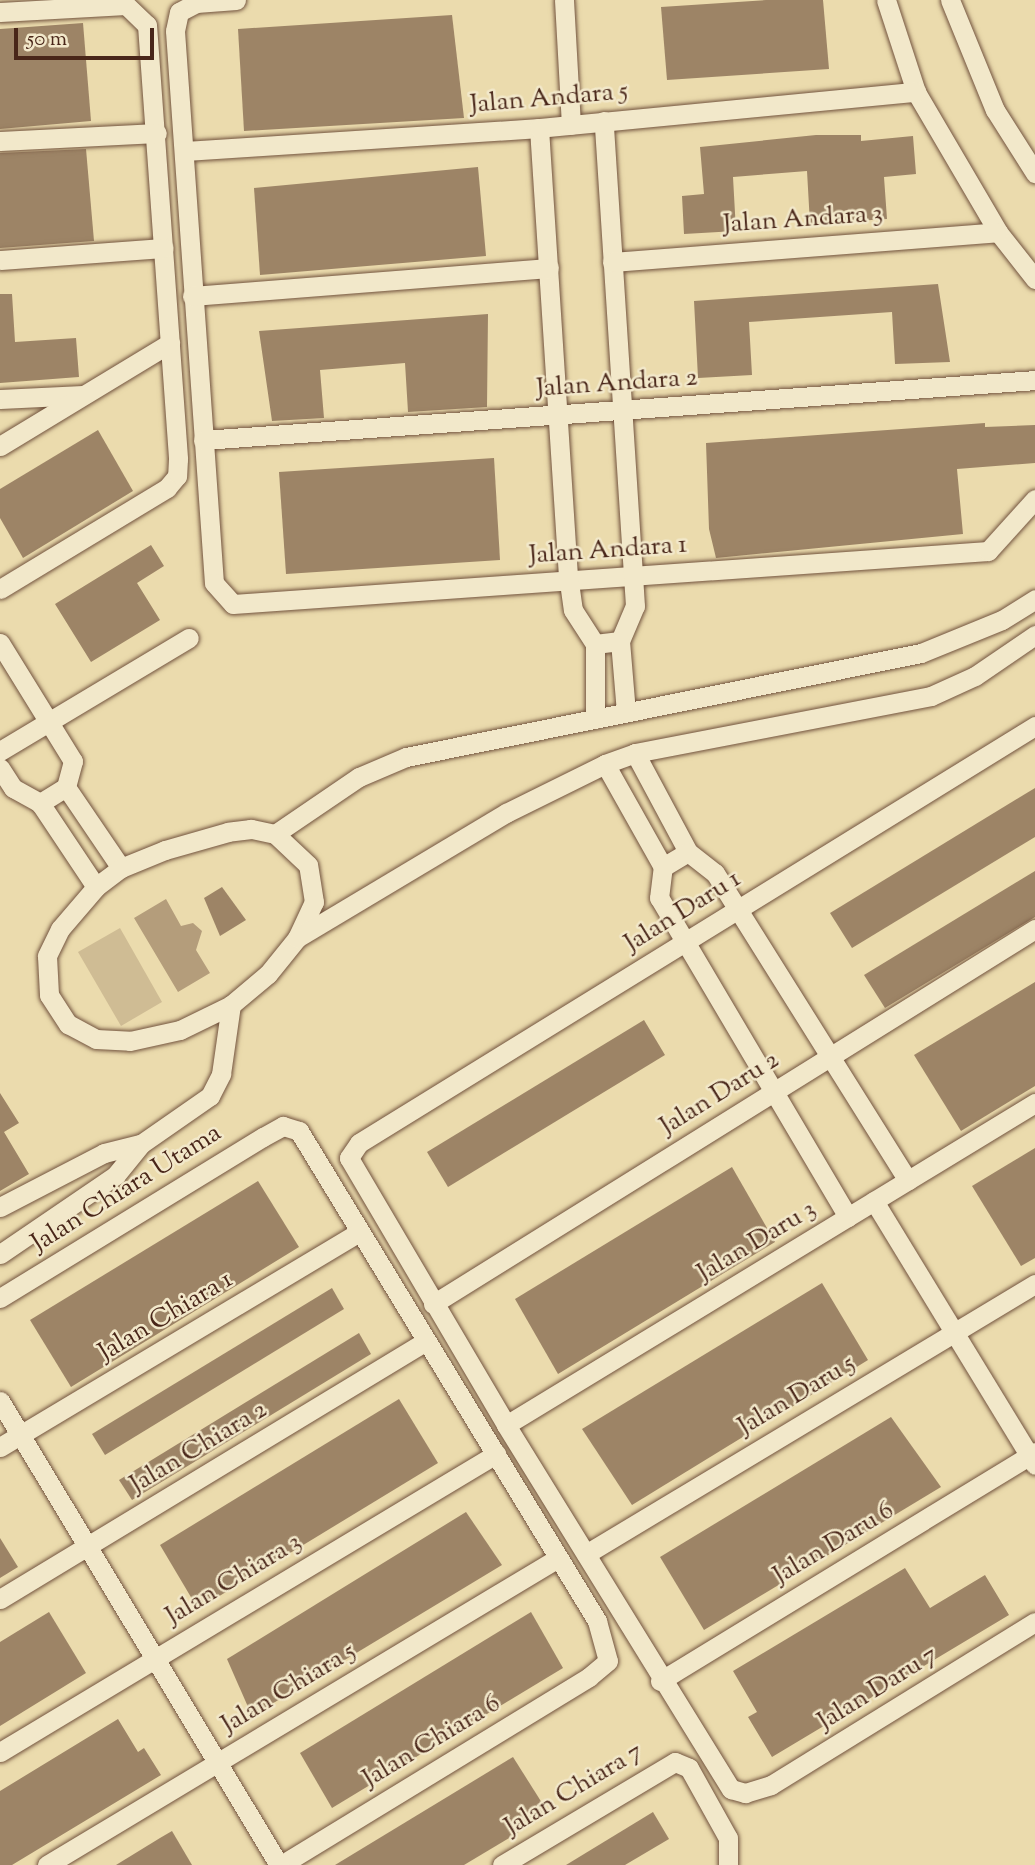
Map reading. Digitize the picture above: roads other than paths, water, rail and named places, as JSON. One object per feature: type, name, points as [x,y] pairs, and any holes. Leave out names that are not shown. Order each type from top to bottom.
[{"type":"street","points":[[203,440],[175,31],[179,12],[196,3],[236,0]]},
{"type":"street","points":[[564,0],[571,125]]},
{"type":"street","points":[[886,0],[916,92],[998,232],[1035,279]]},
{"type":"street","points":[[950,0],[995,110],[1035,173]]},
{"type":"street","points":[[0,12],[126,5],[147,25],[157,133],[177,476],[167,488],[0,589]]},
{"type":"street","name":"Jalan Andara 5","points":[[185,151],[539,128],[916,92]]},
{"type":"street","points":[[604,121],[635,606],[620,642],[626,712]]},
{"type":"street","points":[[539,128],[569,580],[573,610],[595,644],[595,719]]},
{"type":"street","points":[[0,141],[157,133]]},
{"type":"street","name":"Jalan Andara 3","points":[[612,262],[998,232]]},
{"type":"street","points":[[0,260],[164,248]]},
{"type":"street","points":[[192,296],[549,268]]},
{"type":"street","points":[[0,446],[170,343]]},
{"type":"street","name":"Jalan Andara 2","points":[[203,440],[1035,380]]},
{"type":"street","points":[[0,400],[85,395]]},
{"type":"street","name":"Jalan Andara 1","points":[[203,440],[214,583],[233,604],[988,551],[1035,499]]},
{"type":"street","points":[[275,834],[359,777],[406,757],[921,653],[1002,620],[1035,599]]},
{"type":"street","points":[[298,938],[506,813],[605,764],[635,753],[931,696],[975,676],[1035,635]]},
{"type":"street","points":[[0,751],[189,638]]},
{"type":"street","points":[[595,644],[620,642]]},
{"type":"street","points":[[0,643],[74,761],[66,787],[40,803]]},
{"type":"street","name":"Jalan Daru 1","points":[[433,1304],[349,1158],[359,1143],[1035,726]]},
{"type":"street","points":[[635,753],[688,852],[715,873],[908,1181]]},
{"type":"street","points":[[605,764],[663,867],[659,898],[848,1217]]},
{"type":"street","points":[[0,768],[13,788],[40,803],[96,887]]},
{"type":"street","points":[[66,787],[121,868]]},
{"type":"street","points":[[251,828],[275,834],[291,844],[314,881],[314,902],[298,938],[268,974],[231,1005],[180,1030],[130,1041],[96,1039],[68,1024],[49,995],[47,956],[60,929],[96,887],[121,868],[228,832],[251,828]]},
{"type":"street","points":[[663,867],[688,852]]},
{"type":"street","name":"Jalan Daru 2","points":[[433,1304],[1035,929]]},
{"type":"street","points":[[141,1144],[209,1097],[221,1074],[231,1005]]},
{"type":"street","name":"Jalan Daru 3","points":[[506,1425],[1035,1103]]},
{"type":"street","name":"Jalan Chiara Utama","points":[[0,1298],[283,1126],[299,1131],[359,1232]]},
{"type":"street","name":"Jalan Chiara Utama","points":[[0,1207],[117,1147],[141,1144]]},
{"type":"street","name":"Jalan Chiara Utama","points":[[0,1254],[116,1175],[141,1144]]},
{"type":"street","points":[[62,1173],[77,1189],[75,1202]]},
{"type":"street","points":[[874,1201],[1033,1457]]},
{"type":"street","points":[[359,1232],[558,1558]]},
{"type":"street","name":"Jalan Chiara 1","points":[[0,1447],[359,1232]]},
{"type":"street","name":"Jalan Daru 5","points":[[586,1554],[1035,1284]]},
{"type":"street","points":[[433,1304],[586,1554],[660,1681]]},
{"type":"street","name":"Jalan Chiara 2","points":[[0,1599],[424,1342]]},
{"type":"street","points":[[0,1401],[280,1865]]},
{"type":"street","name":"Jalan Chiara 3","points":[[0,1752],[496,1454]]},
{"type":"street","name":"Jalan Daru 6","points":[[660,1681],[1033,1457]]},
{"type":"street","name":"Jalan Chiara 6","points":[[280,1865],[608,1661],[597,1621],[558,1558]]},
{"type":"street","name":"Jalan Chiara 5","points":[[47,1865],[558,1558]]},
{"type":"street","name":"Jalan Daru 7","points":[[660,1681],[714,1769],[731,1789],[745,1793],[771,1785],[1035,1622]]},
{"type":"street","name":"Jalan Chiara 7","points":[[502,1865],[675,1762],[689,1768],[728,1838],[730,1862]]}]
